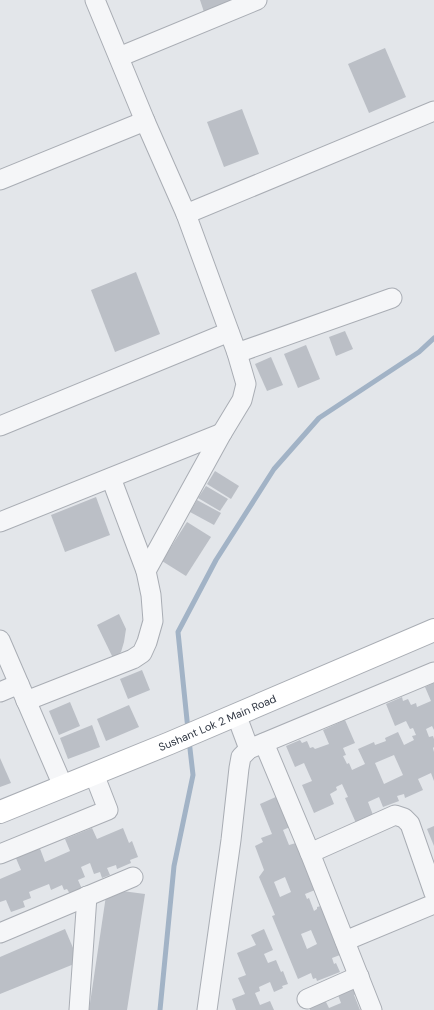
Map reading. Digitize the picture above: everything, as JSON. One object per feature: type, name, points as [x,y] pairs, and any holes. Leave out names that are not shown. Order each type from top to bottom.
[{"type":"street","points":[[95,0],[145,121],[186,214],[237,353],[246,384],[242,400],[222,433],[146,571]]},
{"type":"street","points":[[119,58],[257,0]]},
{"type":"street","points":[[186,214],[434,111]]},
{"type":"street","points":[[0,180],[145,121]]},
{"type":"street","points":[[237,353],[392,298]]},
{"type":"street","points":[[0,426],[229,332]]},
{"type":"street","points":[[0,522],[222,433]]},
{"type":"street","points":[[26,701],[134,660],[142,653],[147,642],[153,621],[151,595],[146,571],[111,478]]},
{"type":"street","name":"Sushant Lok 2 Main Road","points":[[0,812],[189,735],[434,630]]},
{"type":"street","points":[[0,640],[63,786]]},
{"type":"street","points":[[207,1010],[241,757],[256,746],[434,672]]},
{"type":"street","points":[[0,692],[19,684]]},
{"type":"street","points":[[236,714],[256,746],[310,853],[372,1010]]},
{"type":"street","points":[[0,854],[108,810],[94,774]]},
{"type":"street","points":[[310,853],[394,815],[404,818],[410,824],[434,893]]},
{"type":"street","points":[[0,934],[133,877]]},
{"type":"street","points":[[79,1010],[87,896]]},
{"type":"street","points":[[345,941],[434,904]]},
{"type":"street","points":[[307,999],[359,976]]},
{"type":"building","points":[[200,0],[234,0],[204,12]]},
{"type":"building","points":[[385,48],[406,97],[369,113],[348,64]]},
{"type":"building","points":[[242,109],[259,154],[224,167],[207,122]]},
{"type":"building","points":[[136,272],[160,334],[115,352],[91,290]]},
{"type":"building","points":[[345,331],[353,349],[336,356],[329,337]]},
{"type":"building","points":[[306,345],[320,379],[298,388],[284,354]]},
{"type":"building","points":[[271,357],[283,385],[267,391],[255,364]]},
{"type":"building","points":[[215,471],[239,486],[231,499],[207,484]]},
{"type":"building","points":[[206,486],[228,499],[220,511],[198,498]]},
{"type":"building","points":[[96,497],[110,535],[65,552],[51,515]]},
{"type":"building","points":[[197,500],[221,513],[214,525],[190,512]]},
{"type":"building","points":[[187,522],[211,537],[186,576],[162,561]]},
{"type":"building","points":[[119,614],[126,629],[121,652],[113,658],[97,625]]},
{"type":"building","points":[[142,670],[150,690],[128,699],[120,679]]},
{"type":"building","points":[[434,683],[434,730],[432,726],[426,729],[429,737],[433,736],[434,739],[434,781],[431,773],[418,779],[423,790],[405,798],[404,794],[397,796],[399,801],[383,807],[379,797],[368,802],[373,815],[356,823],[345,798],[348,797],[342,784],[336,787],[337,790],[330,794],[334,804],[314,813],[302,785],[312,781],[304,763],[295,767],[286,746],[300,740],[302,743],[307,741],[310,748],[313,747],[315,749],[329,744],[323,730],[345,720],[355,743],[343,748],[346,755],[343,756],[347,764],[349,763],[352,770],[365,764],[358,749],[374,742],[375,745],[386,741],[385,738],[398,732],[404,745],[414,740],[412,736],[416,735],[413,728],[410,729],[406,721],[395,726],[386,704],[402,697],[403,701],[408,699],[411,705],[416,703],[417,707],[431,701],[425,687]],"holes":[[[394,755],[403,775],[384,784],[375,763]]]},
{"type":"building","points":[[70,702],[80,726],[59,735],[49,711]]},
{"type":"building","points":[[129,705],[139,727],[106,741],[97,719]]},
{"type":"building","points":[[92,725],[100,747],[68,759],[60,738]]},
{"type":"building","points":[[0,758],[11,783],[0,787]]},
{"type":"building","points":[[278,796],[290,827],[283,830],[289,845],[296,843],[315,890],[305,894],[307,899],[309,898],[314,911],[317,907],[321,906],[340,955],[332,958],[334,964],[336,963],[340,972],[317,981],[316,978],[313,979],[311,973],[298,979],[272,916],[275,915],[259,877],[264,870],[255,846],[263,842],[261,838],[272,834],[260,804]],"holes":[[[285,877],[291,892],[280,897],[274,882]],[[311,930],[317,944],[307,949],[301,934]]]},
{"type":"building","points":[[434,826],[434,846],[427,829]]},
{"type":"building","points":[[92,828],[97,839],[123,828],[129,843],[132,841],[138,857],[130,860],[131,863],[117,869],[116,865],[107,868],[110,875],[102,878],[100,872],[94,874],[90,863],[81,867],[85,877],[78,880],[82,889],[70,894],[67,889],[64,890],[62,885],[51,890],[49,884],[29,892],[31,898],[23,901],[25,907],[11,912],[6,900],[0,902],[0,879],[21,870],[15,856],[39,846],[45,862],[70,851],[65,839]]},
{"type":"building","points":[[107,889],[145,894],[127,1010],[89,1010]]},
{"type":"building","points":[[65,929],[79,962],[0,994],[0,957]]},
{"type":"building","points":[[264,929],[273,950],[264,954],[268,963],[276,960],[281,972],[283,971],[288,984],[282,986],[283,988],[274,992],[270,982],[259,987],[260,991],[255,993],[260,1005],[270,1001],[274,1010],[236,1010],[232,999],[245,994],[238,978],[246,975],[237,953],[256,945],[251,935]]},
{"type":"building","points":[[353,988],[360,1010],[310,1010],[309,1007],[325,1000],[329,1008],[341,1003],[338,995]]},
{"type":"waterway","points":[[188,730],[178,632],[216,560],[274,469],[319,418],[419,352],[434,338]]},
{"type":"waterway","points":[[160,1010],[174,866],[193,775],[189,740]]}]
